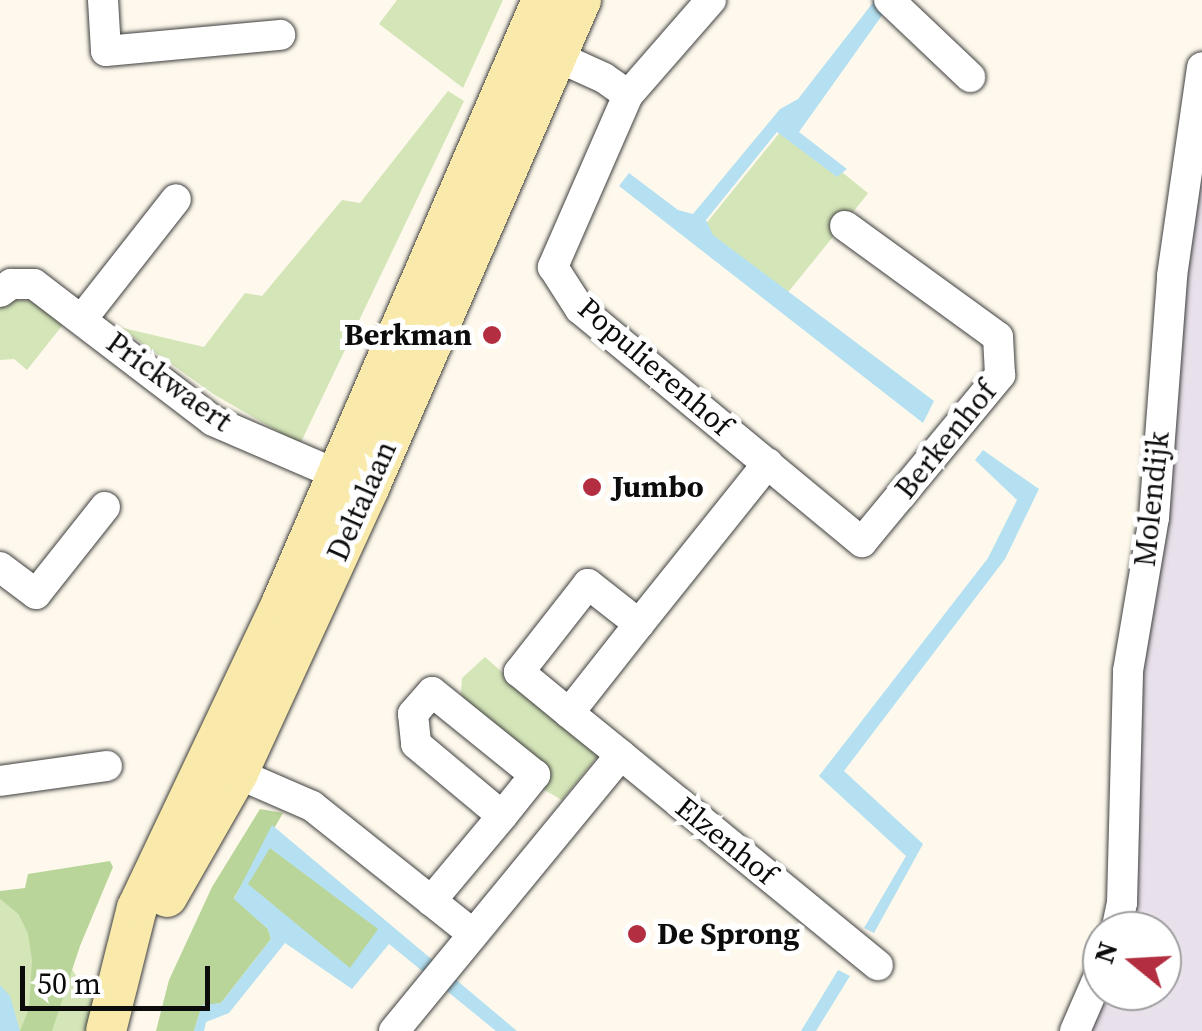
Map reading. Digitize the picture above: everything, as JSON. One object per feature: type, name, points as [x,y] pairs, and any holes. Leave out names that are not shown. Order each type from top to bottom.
[{"type":"street","points":[[103,0],[106,51],[280,34]]},
{"type":"street","name":"Deltalaan","points":[[540,49],[542,0]]},
{"type":"street","name":"Deltalaan","points":[[106,1031],[115,987],[352,482],[540,49],[581,0]]},
{"type":"street","name":"Populierenhof","points":[[711,0],[628,95],[553,267],[580,309],[862,542]]},
{"type":"street","points":[[895,5],[970,76]]},
{"type":"street","points":[[540,49],[628,95]]},
{"type":"street","name":"Molendijk","points":[[1120,911],[1128,671],[1154,518],[1172,276],[1202,67]]},
{"type":"street","name":"Prickwaert","points":[[82,319],[176,199]]},
{"type":"street","name":"Berkenhof","points":[[845,226],[998,337],[1000,375],[862,542]]},
{"type":"street","name":"Prickwaert","points":[[0,292],[11,284],[34,284],[214,421],[352,482]]},
{"type":"street","points":[[569,712],[768,463]]},
{"type":"street","points":[[0,567],[36,594],[106,508]]},
{"type":"street","name":"Elzenhof","points":[[639,624],[588,584],[520,672],[878,966]]},
{"type":"street","points":[[394,1031],[621,756]]},
{"type":"street","points":[[0,782],[107,766]]},
{"type":"street","points":[[221,766],[312,806],[473,934]]},
{"type":"street","points":[[431,901],[502,816]]},
{"type":"shaded area","points":[[1202,68],[1202,1031],[1084,1031],[1096,1011],[1182,1011],[1182,911],[1127,911],[1131,670]]},
{"type":"green space","points":[[397,0],[503,0],[463,88],[379,24]]},
{"type":"green space","points":[[448,91],[464,101],[300,444],[215,395],[119,327],[204,347],[245,293],[262,296],[342,200],[360,203]]},
{"type":"green space","points":[[785,126],[868,193],[783,298],[700,231]]},
{"type":"green space","points":[[6,300],[36,301],[65,322],[27,370],[14,359],[0,360],[0,304]]},
{"type":"green space","points":[[485,657],[598,756],[562,800],[539,787],[471,713],[461,693],[462,678]]},
{"type":"green space","points":[[260,809],[283,813],[234,898],[268,929],[271,939],[221,1003],[202,1006],[194,1031],[156,1031],[169,980],[212,887]]},
{"type":"green space","points":[[269,847],[379,929],[350,969],[247,884]]},
{"type":"green space","points":[[110,861],[113,867],[80,946],[52,1031],[20,1031],[29,1009],[32,960],[28,934],[18,914],[0,899],[0,891],[25,888],[28,874]]},
{"type":"green space","points":[[0,899],[18,914],[28,934],[58,949],[95,1003],[90,1031],[0,1031]]},
{"type":"water","points":[[875,0],[893,0],[799,132],[847,169],[837,177],[777,132],[706,220],[713,235],[934,401],[923,423],[619,186],[629,173],[678,210],[693,214],[780,109],[798,99]]},
{"type":"water","points":[[983,450],[1039,489],[1005,559],[844,771],[923,844],[874,933],[864,928],[906,856],[819,776],[988,558],[1017,500],[975,460]]},
{"type":"water","points":[[272,825],[517,1031],[496,1031],[389,944],[352,989],[285,943],[229,1013],[206,1022],[204,1031],[194,1031],[202,1005],[221,1003],[271,939],[268,929],[234,899]],"holes":[[[270,848],[378,929],[350,968],[248,884]]]},
{"type":"water","points":[[838,970],[850,976],[816,1031],[801,1031]]},
{"type":"water","points":[[0,985],[10,996],[20,1031],[0,1031]]},
{"type":"place","name":"Berkman","points":[[492,335]]},
{"type":"place","name":"Jumbo","points":[[592,487]]},
{"type":"place","name":"De Sprong","points":[[637,934]]}]
